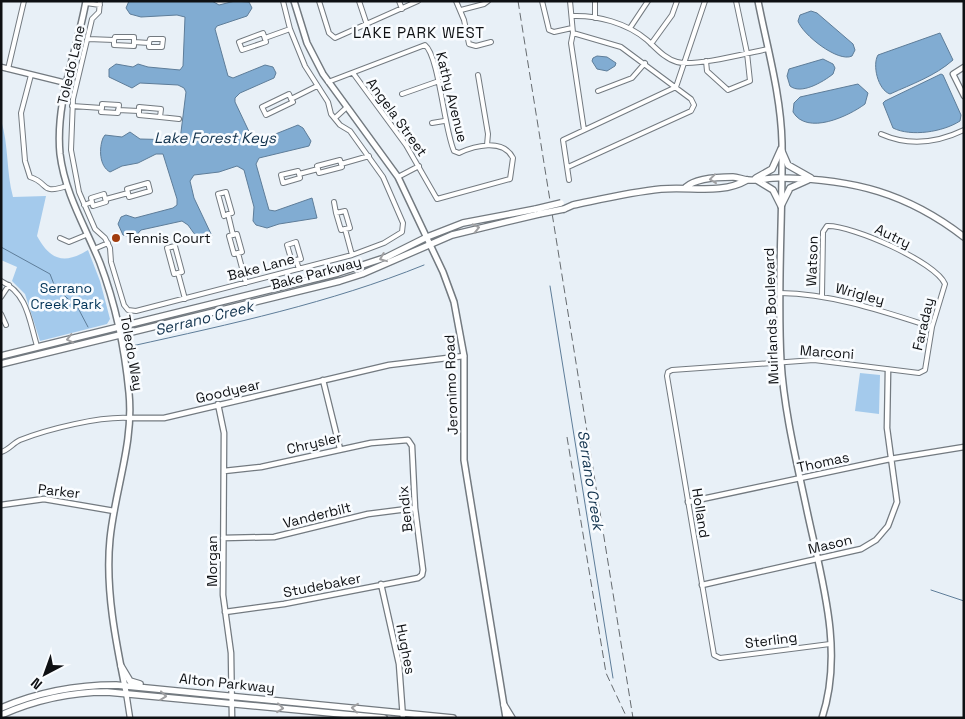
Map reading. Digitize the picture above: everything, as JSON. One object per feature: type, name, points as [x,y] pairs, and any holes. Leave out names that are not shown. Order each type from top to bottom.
[{"type":"main road","name":"Jeronimo Road","points":[[294,1],[307,43],[328,82],[398,176],[451,293],[461,330],[464,356],[464,460],[506,718]]},
{"type":"main road","name":"Muirlands Boulevard","points":[[758,1],[777,97],[782,149],[780,178],[781,362],[800,478],[827,603],[830,644],[828,695],[822,718]]},
{"type":"main road","name":"Toledo Way","points":[[86,2],[61,111],[60,153],[66,186],[105,280],[118,327],[129,393],[130,418],[125,461],[110,538],[109,579],[126,692]]},
{"type":"main road","points":[[782,149],[788,165],[812,179]]},
{"type":"main road","points":[[781,206],[773,190],[755,179],[772,169],[782,149]]},
{"type":"main road","name":"Bake Parkway","points":[[686,187],[692,182],[735,176],[747,180]]},
{"type":"main road","name":"Bake Parkway","points":[[1,356],[338,273],[387,257],[427,237],[463,223],[639,192],[686,187],[694,190],[736,187],[747,180],[755,179],[835,180],[861,185],[900,199],[944,222],[964,237]]},
{"type":"main road","points":[[781,206],[790,188],[812,179]]},
{"type":"main road","name":"Bake Parkway","points":[[1,364],[348,279],[465,230],[538,211]]},
{"type":"main road","points":[[38,346],[40,354]]},
{"type":"main road","points":[[121,666],[130,681],[158,688]]},
{"type":"main road","name":"Alton Parkway","points":[[1,708],[35,696],[69,688],[124,686],[158,688],[384,718]]},
{"type":"main road","name":"Alton Parkway","points":[[1,715],[32,704],[65,696],[89,692],[126,692],[453,718]]},
{"type":"main road","points":[[504,705],[512,718]]},
{"type":"street","points":[[8,68],[24,1]]},
{"type":"street","points":[[283,1],[290,29],[305,66],[335,118],[350,131],[369,156],[341,164],[342,167],[319,173],[318,169]]},
{"type":"street","points":[[319,1],[332,38],[338,38],[418,1]]},
{"type":"street","points":[[359,1],[367,24]]},
{"type":"street","points":[[398,1],[402,9]]},
{"type":"street","points":[[456,1],[461,10],[469,44],[476,46],[491,42]]},
{"type":"street","points":[[542,1],[550,30],[554,32],[573,31],[617,45],[645,63],[693,101],[691,111],[568,167]]},
{"type":"street","points":[[570,1],[573,31],[571,43],[584,130]]},
{"type":"street","points":[[595,1],[596,18]]},
{"type":"street","points":[[630,28],[648,1]]},
{"type":"street","points":[[651,44],[672,15],[677,1]]},
{"type":"street","points":[[569,180],[563,140],[676,87],[705,1]]},
{"type":"street","points":[[706,60],[707,69],[710,74],[725,88],[730,90],[750,81],[747,53],[736,1]]},
{"type":"street","points":[[86,2],[100,3]]},
{"type":"street","points":[[461,10],[488,2]]},
{"type":"street","name":"Toledo Lane","points":[[100,3],[99,12],[92,19],[72,106],[70,150],[84,204],[95,229],[108,243],[124,305]]},
{"type":"street","points":[[572,16],[596,18],[630,28],[672,60],[685,64],[768,49]]},
{"type":"street","points":[[264,38],[290,29]]},
{"type":"street","points":[[263,33],[264,38],[266,42],[242,50],[239,42],[263,33]]},
{"type":"street","points":[[88,39],[114,40],[115,37],[134,38],[134,42]]},
{"type":"street","points":[[114,40],[114,45],[134,46],[134,42]]},
{"type":"street","points":[[134,42],[150,43]]},
{"type":"street","name":"Kathy Avenue","points":[[353,73],[422,45],[427,46],[439,82],[444,121],[456,152],[487,145]]},
{"type":"street","points":[[598,91],[634,77],[645,63]]},
{"type":"street","points":[[1,66],[66,83]]},
{"type":"street","points":[[964,67],[953,74],[964,96]]},
{"type":"street","points":[[328,82],[353,73]]},
{"type":"street","name":"Angela Street","points":[[353,73],[419,166],[437,199],[510,178],[513,158],[506,151]]},
{"type":"street","points":[[32,75],[21,108],[25,165],[30,177],[37,180],[47,189],[52,191],[66,186]]},
{"type":"street","points":[[478,75],[488,134],[487,145],[506,151],[509,144]]},
{"type":"street","points":[[402,94],[439,82]]},
{"type":"street","points":[[291,98],[317,86]]},
{"type":"street","points":[[289,94],[291,98],[293,102],[266,115],[262,107],[289,94]]},
{"type":"street","points":[[118,110],[118,105],[102,104],[101,112],[118,113],[118,110],[139,111]]},
{"type":"street","points":[[72,106],[102,108]]},
{"type":"street","points":[[139,111],[139,107],[161,109],[160,117]]},
{"type":"street","points":[[335,118],[347,107]]},
{"type":"street","points":[[139,111],[139,115],[179,119]]},
{"type":"street","points":[[432,123],[444,121]]},
{"type":"street","points":[[880,134],[897,140],[920,142],[942,139],[964,130]]},
{"type":"street","name":"Bake Lane","points":[[124,305],[128,310],[136,311],[352,255],[384,243],[402,232],[403,223],[388,189],[369,156]]},
{"type":"street","points":[[318,169],[317,166],[340,160],[341,164]]},
{"type":"street","points":[[398,176],[419,166]]},
{"type":"street","points":[[299,174],[300,178],[283,183],[281,175],[298,171],[299,174],[318,169]]},
{"type":"street","points":[[148,183],[150,191],[130,197],[128,193],[127,189],[148,183]]},
{"type":"street","points":[[226,192],[232,213],[228,214],[224,216],[218,194],[226,192]]},
{"type":"street","points":[[106,199],[104,194],[91,198],[93,206],[106,202],[106,199],[128,193]]},
{"type":"street","points":[[84,204],[92,202]]},
{"type":"street","points":[[334,202],[336,213],[341,230],[350,228],[346,211],[336,213]]},
{"type":"street","points":[[228,214],[233,234]]},
{"type":"street","name":"Autry","points":[[825,228],[830,226],[845,229],[885,243],[915,260],[944,282]]},
{"type":"street","name":"Watson","points":[[822,296],[823,232],[825,228]]},
{"type":"street","points":[[345,229],[352,255]]},
{"type":"street","points":[[233,234],[237,234],[242,252],[234,254],[229,236],[233,234]]},
{"type":"street","points":[[60,238],[69,242],[86,235]]},
{"type":"street","points":[[296,242],[301,259],[296,260],[292,262],[287,245],[296,242]]},
{"type":"street","points":[[93,249],[108,243]]},
{"type":"street","points":[[175,246],[182,272],[178,273],[174,274],[167,248],[175,246]]},
{"type":"street","points":[[238,253],[246,283]]},
{"type":"street","points":[[296,260],[299,269]]},
{"type":"street","points":[[178,273],[185,298]]},
{"type":"street","points":[[1,281],[16,290],[22,298],[38,346]]},
{"type":"street","name":"Faraday","points":[[924,372],[932,327],[944,282]]},
{"type":"street","points":[[1,297],[9,285]]},
{"type":"street","name":"Wrigley","points":[[780,293],[842,299],[932,327]]},
{"type":"street","points":[[1,314],[6,325]]},
{"type":"street","name":"Goodyear","points":[[1,452],[18,441],[39,434],[99,420],[164,418],[396,363],[464,356]]},
{"type":"street","name":"Marconi","points":[[668,372],[814,360],[888,370],[924,372]]},
{"type":"street","name":"Mason","points":[[702,585],[870,545],[888,526],[896,512],[897,502],[890,459],[886,399],[888,370]]},
{"type":"street","name":"Holland","points":[[668,372],[712,652],[715,656]]},
{"type":"street","points":[[323,380],[340,449]]},
{"type":"street","name":"Morgan","points":[[218,404],[224,433],[223,538],[225,612],[231,653],[232,718]]},
{"type":"street","name":"Chrysler","points":[[224,471],[261,467],[371,443],[405,440],[410,442]]},
{"type":"street","name":"Bendix","points":[[410,442],[422,575]]},
{"type":"street","name":"Thomas","points":[[688,502],[890,459],[964,447]]},
{"type":"street","name":"Parker","points":[[1,505],[33,498],[114,511]]},
{"type":"street","name":"Vanderbilt","points":[[223,538],[274,537],[368,514],[415,508]]},
{"type":"street","name":"Studebaker","points":[[225,612],[284,604],[418,578],[422,575]]},
{"type":"street","name":"Hughes","points":[[381,584],[399,664],[403,715]]},
{"type":"street","name":"Sterling","points":[[715,656],[830,644]]},
{"type":"street","name":"Toledo Way","points":[[126,692],[130,718]]},
{"type":"green space","name":"Serrano Creek Park","points":[[1,120],[13,197],[46,196],[37,236],[53,255],[58,258],[72,258],[88,250],[100,281],[110,319],[107,324],[40,341],[25,294],[12,281],[17,267],[1,260]]},
{"type":"green space","points":[[860,373],[880,375],[879,414],[855,411]]},
{"type":"water","name":"Lake Forest Keys","points":[[129,1],[212,1],[219,5],[235,1],[249,2],[252,8],[247,16],[217,26],[215,29],[228,76],[233,78],[265,65],[273,67],[276,73],[274,78],[240,93],[235,98],[235,102],[253,140],[258,141],[298,125],[303,128],[311,141],[309,146],[259,158],[256,164],[269,210],[275,211],[312,198],[317,218],[279,224],[267,228],[256,225],[253,221],[254,207],[244,170],[237,166],[219,172],[194,175],[190,181],[194,198],[212,236],[198,239],[188,225],[182,221],[141,230],[134,238],[123,235],[118,224],[121,217],[126,215],[135,218],[173,208],[177,205],[177,199],[163,154],[156,154],[138,163],[122,166],[110,172],[102,161],[101,147],[103,138],[105,135],[122,137],[130,132],[140,139],[180,140],[186,92],[184,88],[178,85],[140,83],[132,88],[109,77],[109,69],[116,64],[133,67],[138,64],[148,67],[180,70],[183,66],[185,17],[177,15],[141,17],[130,14],[126,8]]},
{"type":"water","points":[[811,11],[817,13],[853,44],[855,50],[852,56],[846,57],[830,51],[806,33],[798,21],[800,15]]},
{"type":"water","points":[[940,33],[953,60],[939,71],[923,79],[890,94],[886,92],[877,77],[876,59],[878,55]]},
{"type":"water","points":[[597,56],[607,57],[616,63],[615,66],[607,71],[597,69],[592,61]]},
{"type":"water","points":[[823,59],[833,64],[835,68],[833,74],[824,81],[806,88],[800,89],[790,86],[787,76],[789,69]]},
{"type":"water","points":[[941,74],[961,115],[960,121],[945,128],[918,133],[900,131],[893,128],[883,103]]},
{"type":"water","points":[[858,84],[868,93],[865,104],[849,114],[828,122],[808,123],[799,119],[793,112],[794,103],[800,97]]},
{"type":"waterway","name":"Serrano Creek","points":[[1,247],[50,274],[55,287],[78,308],[88,327]]},
{"type":"waterway","name":"Serrano Creek","points":[[132,346],[280,312],[353,291],[424,265]]},
{"type":"waterway","name":"Serrano Creek","points":[[550,286],[613,678]]},
{"type":"waterway","points":[[931,590],[964,601]]},
{"type":"railway","points":[[518,1],[633,718]]},
{"type":"railway","points":[[567,437],[606,673],[627,718]]},
{"type":"place","name":"Tennis Court","points":[[116,238]]},
{"type":"district","name":"LAKE PARK WEST","points":[[419,32]]}]
